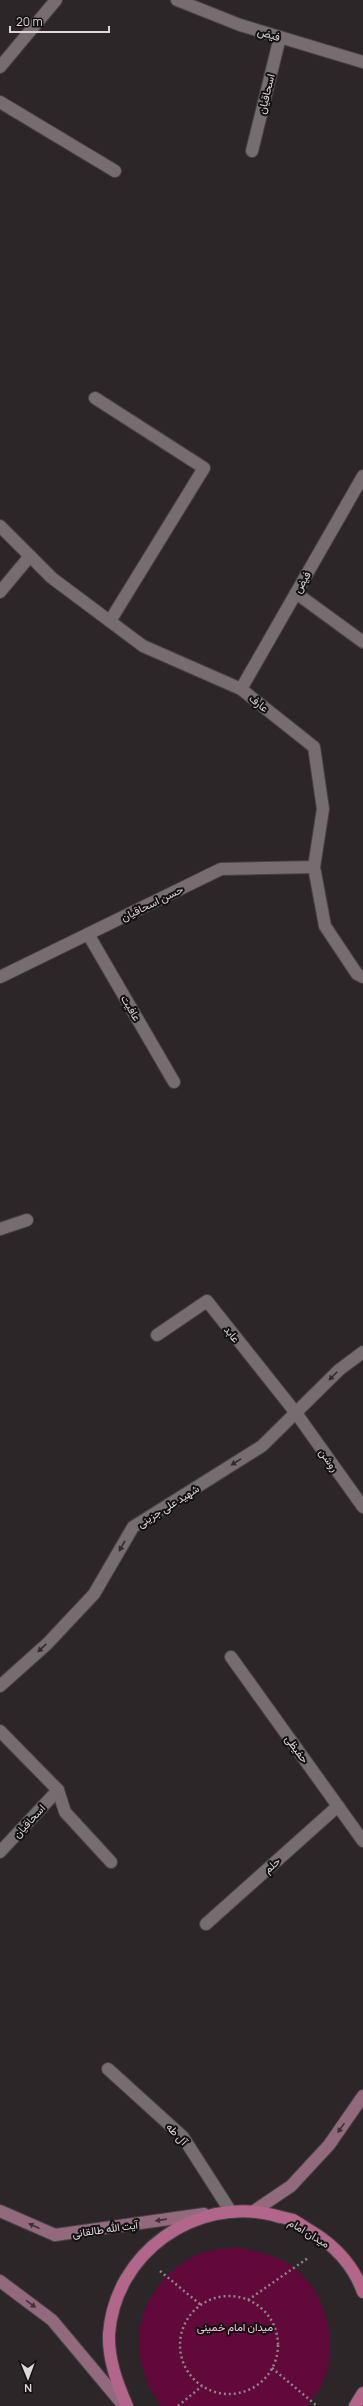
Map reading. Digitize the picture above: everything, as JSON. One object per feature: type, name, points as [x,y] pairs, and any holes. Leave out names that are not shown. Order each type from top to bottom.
[{"type":"main road","points":[[254,2210],[291,2186],[329,2145],[363,2096]]},
{"type":"main road","name":"میدان امام","points":[[127,2406],[113,2376],[109,2334],[119,2292],[141,2256],[174,2229],[214,2213],[254,2210],[293,2220],[330,2243],[357,2276],[363,2292]]},
{"type":"main road","name":"آیت الله طالقانی","points":[[0,2211],[55,2236],[214,2213]]},
{"type":"main road","points":[[0,2281],[52,2320],[124,2406]]},
{"type":"main road","points":[[356,2406],[363,2393]]},
{"type":"street","points":[[0,67],[56,0]]},
{"type":"street","name":"فیض","points":[[177,0],[240,25],[363,62]]},
{"type":"street","name":"اسحاقیان","points":[[252,151],[280,37]]},
{"type":"street","points":[[0,102],[115,171]]},
{"type":"street","points":[[95,398],[204,468],[110,621]]},
{"type":"street","name":"فیض","points":[[241,689],[363,476]]},
{"type":"street","name":"عارف","points":[[0,526],[52,578],[143,646],[241,689],[314,747],[323,809],[314,867],[325,926],[357,974],[363,977]]},
{"type":"street","points":[[0,592],[30,556]]},
{"type":"street","points":[[296,593],[363,642]]},
{"type":"street","name":"حسن اسحاقیان","points":[[0,977],[221,869],[314,867]]},
{"type":"street","name":"عافیت","points":[[88,934],[174,1082]]},
{"type":"street","points":[[0,1229],[27,1220]]},
{"type":"street","name":"عابد","points":[[157,1335],[206,1302],[296,1413]]},
{"type":"street","name":"شهید علی جزینی","points":[[0,1686],[47,1644],[94,1594],[133,1528],[262,1446],[339,1370],[363,1352]]},
{"type":"street","name":"روشن","points":[[296,1413],[363,1507]]},
{"type":"street","name":"حفیظی","points":[[231,1657],[363,1841]]},
{"type":"street","points":[[0,1731],[58,1790],[65,1812],[111,1862]]},
{"type":"street","name":"اسحاقیان","points":[[0,1852],[58,1790]]},
{"type":"street","name":"حلم","points":[[206,1924],[338,1806]]},
{"type":"street","name":"آل طه","points":[[108,2069],[183,2137],[231,2212]]},
{"type":"path","points":[[248,2300],[330,2243]]},
{"type":"path","points":[[141,2256],[201,2304]]},
{"type":"path","points":[[232,2296],[248,2300],[262,2308],[272,2321],[277,2336],[278,2353],[272,2368],[262,2381],[248,2390],[233,2394],[217,2392],[202,2386],[190,2375],[183,2362],[180,2346],[182,2330],[189,2316],[201,2304],[216,2298],[232,2296]]},
{"type":"path","points":[[272,2368],[317,2406]]},
{"type":"path","points":[[178,2406],[202,2386]]},
{"type":"green space","name":"میدان امام خمینی","points":[[235,2247],[266,2254],[281,2260],[295,2269],[316,2293],[323,2307],[328,2323],[330,2339],[330,2355],[327,2371],[321,2386],[307,2406],[161,2406],[151,2390],[144,2373],[140,2356],[139,2340],[141,2323],[146,2306],[155,2291],[167,2276],[184,2262],[205,2252]]}]
